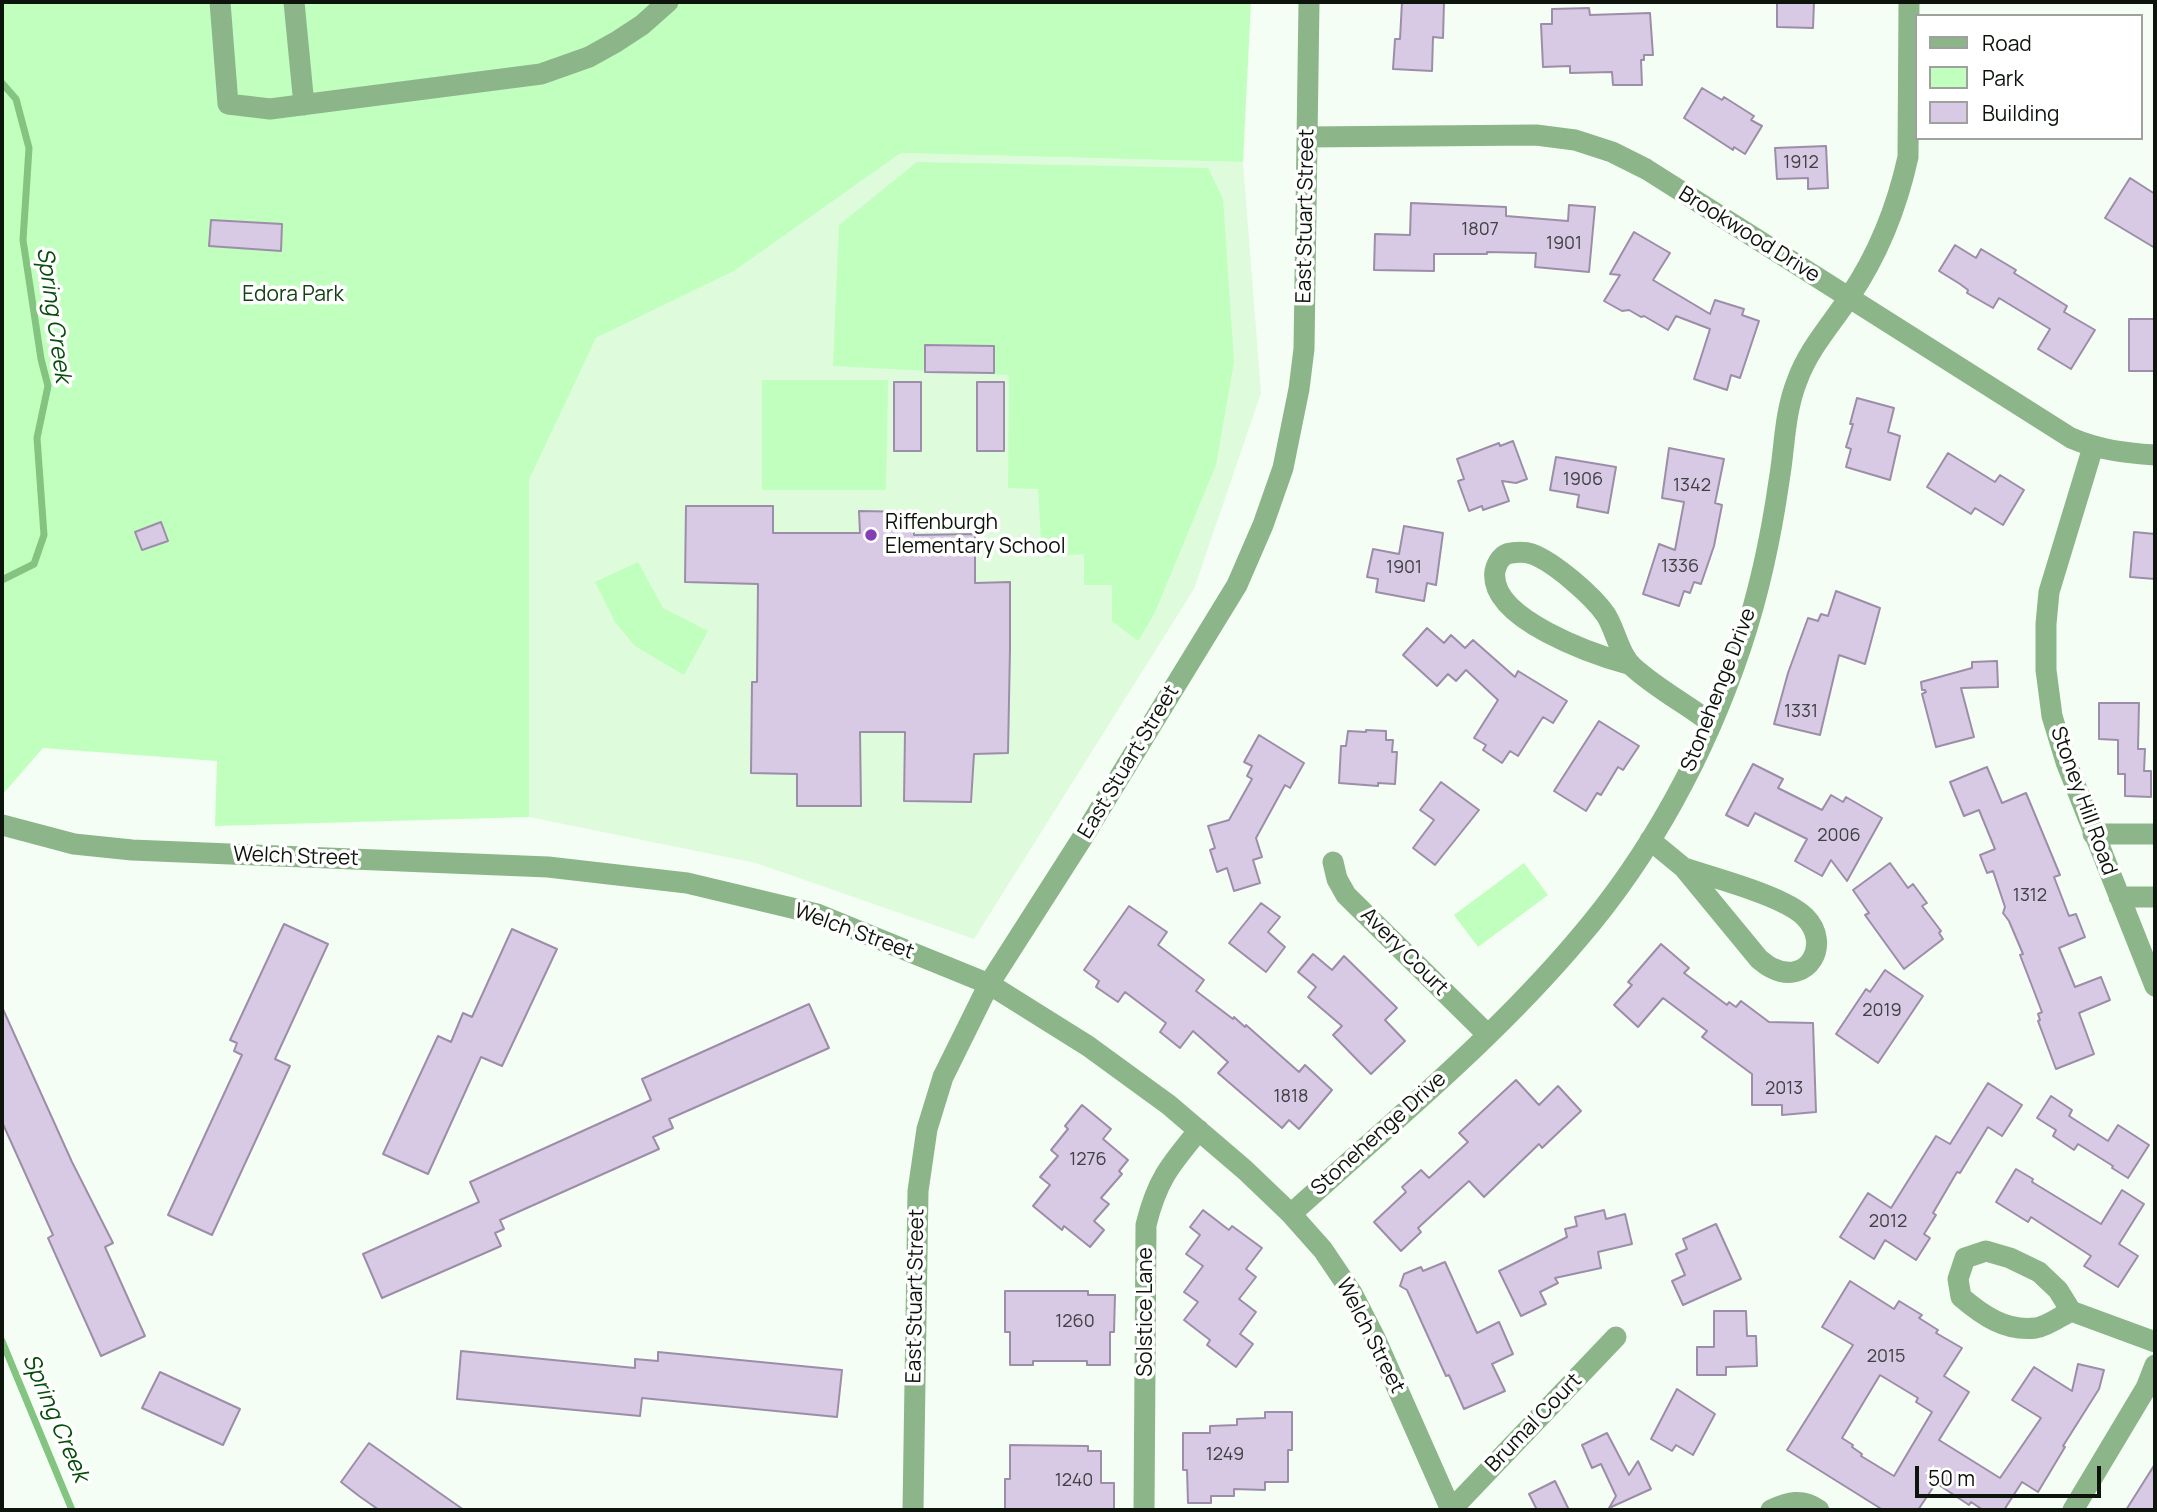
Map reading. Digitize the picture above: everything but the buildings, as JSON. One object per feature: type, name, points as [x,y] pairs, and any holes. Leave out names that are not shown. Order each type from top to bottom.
[{"type":"street","points":[[220,2],[228,104],[270,109],[541,74],[589,57],[616,42],[642,25],[668,2]]},
{"type":"street","points":[[294,2],[304,105]]},
{"type":"street","name":"East Stuart Street","points":[[913,1510],[918,1191],[927,1129],[943,1077],[989,985],[1237,585],[1263,525],[1283,468],[1303,363],[1309,2]]},
{"type":"street","name":"Stonehenge Drive","points":[[1291,1214],[1488,1035],[1579,939],[1650,840],[1684,779],[1711,723],[1741,647],[1759,586],[1773,524],[1787,411],[1797,380],[1814,344],[1849,298],[1871,262],[1891,218],[1908,157],[1909,2]]},
{"type":"street","name":"Brookwood Drive","points":[[1307,137],[1536,135],[1575,140],[1612,152],[1646,169],[2071,438],[2093,447],[2155,455]]},
{"type":"street","name":"Stoney Hill Road","points":[[2093,447],[2049,592],[2046,670],[2052,716],[2066,762],[2155,986]]},
{"type":"street","points":[[1631,665],[1606,616],[1592,599],[1554,566],[1532,554],[1520,552],[1506,553],[1498,561],[1494,573],[1496,586],[1500,598],[1512,610],[1582,650],[1631,665],[1711,723]]},
{"type":"street","name":"Welch Street","points":[[2,825],[74,844],[132,850],[548,867],[687,883],[817,914],[989,985],[1088,1046],[1199,1130],[1291,1214],[1322,1250],[1352,1293],[1375,1338],[1451,1510]]},
{"type":"street","points":[[2093,834],[2155,834]]},
{"type":"street","points":[[1650,840],[1684,868],[1759,959],[1773,969],[1792,972],[1806,968],[1815,955],[1818,937],[1803,915],[1770,897],[1684,868]]},
{"type":"street","name":"Avery Court","points":[[1333,862],[1337,879],[1346,895],[1488,1035]]},
{"type":"street","points":[[2119,897],[2155,897]]},
{"type":"street","name":"Solstice Lane","points":[[1144,1510],[1146,1224],[1154,1194],[1169,1167],[1199,1130]]},
{"type":"street","points":[[2071,1311],[2038,1328],[2013,1327],[1984,1317],[1961,1297],[1958,1279],[1965,1258],[1986,1251],[2010,1258],[2039,1272],[2058,1290],[2071,1311],[2155,1342]]},
{"type":"street","name":"Brumal Court","points":[[1451,1510],[1616,1337]]},
{"type":"street","points":[[2073,1510],[2146,1388],[2155,1366]]},
{"type":"street","points":[[1771,1510],[1790,1501],[1813,1505],[1819,1510]]},
{"type":"shaded area","name":"Riffenburgh Elementary School","points":[[901,153],[1243,162],[1261,393],[1194,589],[974,939],[756,863],[529,817],[529,480],[596,338],[734,271]]},
{"type":"green space","name":"Edora Park","points":[[2,2],[1251,2],[1243,162],[901,153],[734,271],[596,338],[529,480],[529,817],[215,826],[217,761],[43,748],[2,795]]},
{"type":"green space","points":[[917,162],[1208,168],[1223,199],[1234,362],[1216,465],[1155,612],[1138,641],[1112,621],[1112,585],[1084,585],[1084,554],[1042,557],[1038,489],[1008,488],[1009,375],[833,366],[839,225]]},
{"type":"green space","points":[[762,380],[888,380],[886,490],[762,490]]},
{"type":"green space","points":[[638,562],[663,608],[708,631],[684,675],[635,646],[615,622],[595,582]]},
{"type":"green space","points":[[1524,863],[1548,895],[1478,947],[1454,915]]},
{"type":"waterway","name":"Spring Creek","points":[[2,83],[16,99],[29,148],[23,240],[41,359],[48,386],[37,438],[44,535],[34,564],[2,580]]},
{"type":"waterway","name":"Spring Creek","points":[[2,1341],[72,1510]]},
{"type":"place","name":"Riffenburgh Elementary School","points":[[871,535]]}]
